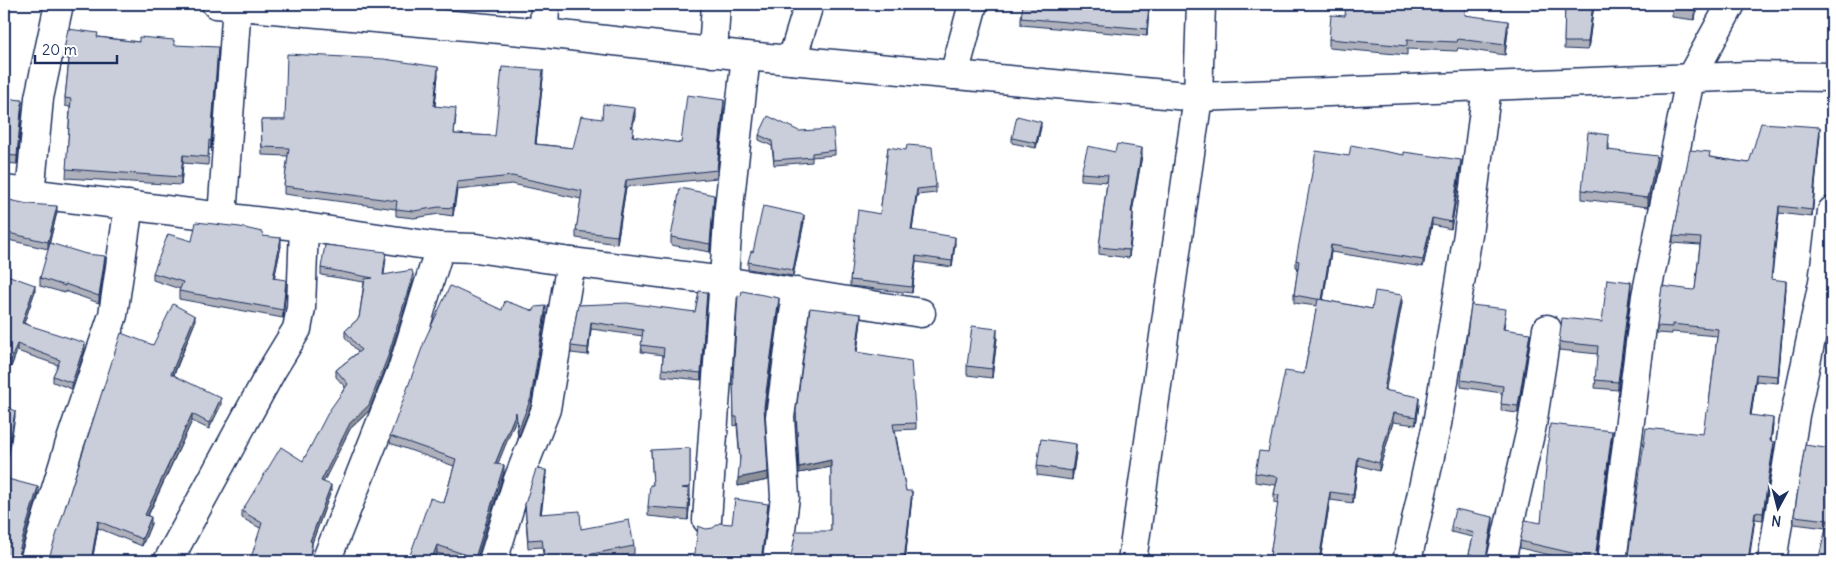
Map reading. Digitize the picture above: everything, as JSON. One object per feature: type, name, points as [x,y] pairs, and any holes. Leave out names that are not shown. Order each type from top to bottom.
[{"type":"street","points":[[60,4],[17,193],[304,227],[440,247],[476,248],[724,281],[921,313]]},
{"type":"street","points":[[222,217],[230,4],[382,11],[712,53],[1198,97],[1749,76],[1832,77]]},
{"type":"street","points":[[544,33],[545,4]]},
{"type":"street","points":[[712,53],[716,4]]},
{"type":"street","points":[[792,60],[809,4]]},
{"type":"street","points":[[954,75],[973,4]]},
{"type":"street","points":[[1132,561],[1198,97],[1201,4]]},
{"type":"street","points":[[1612,561],[1646,296],[1690,79],[1731,4]]},
{"type":"street","points":[[707,520],[729,207],[746,56]]},
{"type":"street","points":[[1406,561],[1439,415],[1468,234],[1487,87]]},
{"type":"street","points":[[34,561],[69,446],[113,315],[129,205]]},
{"type":"street","points":[[1772,561],[1795,415],[1828,286],[1832,211]]},
{"type":"street","points":[[168,561],[272,370],[297,329],[301,308],[304,227]]},
{"type":"street","points":[[326,561],[403,367],[440,247]]},
{"type":"street","points":[[493,561],[518,480],[546,409],[571,262]]},
{"type":"street","points":[[777,561],[785,497],[780,417],[797,292]]},
{"type":"street","points":[[1501,561],[1532,425],[1547,329]]},
{"type":"building","points":[[1023,4],[1149,4],[1147,29],[1021,18]]},
{"type":"building","points":[[1346,4],[1466,4],[1465,15],[1508,21],[1505,45],[1458,39],[1457,42],[1407,40],[1407,46],[1329,39],[1331,15],[1345,16]]},
{"type":"building","points":[[1565,4],[1593,4],[1588,42],[1564,42]]},
{"type":"building","points":[[1673,4],[1696,4],[1695,10],[1672,7]]},
{"type":"building","points":[[68,29],[98,33],[97,37],[139,42],[139,37],[174,40],[174,45],[218,47],[211,141],[209,140],[208,157],[183,155],[181,177],[66,169],[71,99],[65,98],[70,50],[64,50]]},
{"type":"building","points":[[287,54],[384,59],[438,67],[434,106],[456,108],[454,134],[495,136],[502,67],[543,70],[535,144],[573,148],[581,116],[602,119],[603,104],[635,108],[631,127],[634,128],[632,136],[681,143],[687,95],[724,100],[717,170],[626,180],[617,236],[576,231],[582,191],[512,176],[457,182],[453,208],[439,207],[414,211],[396,209],[397,201],[284,186],[289,148],[262,147],[261,120],[285,120]]},
{"type":"building","points":[[4,98],[22,100],[17,156],[4,155]]},
{"type":"building","points":[[768,116],[799,131],[833,129],[835,150],[812,153],[812,157],[774,160],[772,141],[759,135]]},
{"type":"building","points":[[1017,116],[1041,122],[1036,143],[1012,138]]},
{"type":"building","points":[[1761,123],[1820,127],[1812,210],[1779,206],[1771,279],[1786,281],[1778,376],[1756,374],[1750,415],[1773,418],[1770,441],[1774,442],[1763,513],[1755,512],[1748,561],[1624,561],[1628,556],[1646,428],[1703,434],[1706,412],[1708,412],[1718,329],[1672,324],[1672,327],[1657,326],[1662,286],[1695,289],[1701,238],[1673,236],[1690,150],[1710,152],[1709,157],[1749,163]]},
{"type":"building","points":[[1588,132],[1609,135],[1608,150],[1657,156],[1648,198],[1582,190]]},
{"type":"building","points":[[1117,144],[1142,148],[1131,212],[1133,213],[1129,250],[1099,247],[1108,175],[1081,173],[1088,146],[1115,152]]},
{"type":"building","points":[[907,145],[932,147],[936,187],[917,189],[911,230],[955,237],[952,261],[916,256],[912,287],[850,280],[858,210],[880,214],[888,147],[906,150]]},
{"type":"building","points":[[1351,145],[1404,155],[1404,152],[1461,160],[1451,222],[1432,218],[1423,260],[1331,245],[1322,300],[1294,295],[1299,261],[1296,260],[1316,151],[1349,156]]},
{"type":"building","points":[[680,188],[714,195],[710,244],[671,237]]},
{"type":"building","points":[[4,199],[28,204],[57,206],[48,242],[4,232]]},
{"type":"building","points":[[763,206],[804,215],[793,270],[748,262],[751,251],[753,252]]},
{"type":"building","points":[[196,222],[240,227],[262,232],[263,236],[281,238],[273,278],[286,280],[283,310],[179,291],[183,282],[153,273],[168,234],[192,241]]},
{"type":"building","points":[[50,243],[86,254],[105,256],[99,296],[65,284],[65,286],[40,278]]},
{"type":"building","points":[[325,245],[386,252],[383,275],[412,270],[413,274],[388,356],[369,405],[350,423],[321,481],[331,485],[310,541],[312,542],[309,561],[250,561],[262,523],[242,511],[281,447],[303,461],[329,411],[348,384],[336,370],[361,350],[345,331],[359,318],[365,279],[373,278],[321,268]]},
{"type":"building","points":[[4,274],[35,285],[22,323],[85,343],[72,383],[53,376],[60,360],[17,344],[11,360],[8,359],[4,373]]},
{"type":"building","points":[[1607,279],[1631,282],[1618,382],[1595,380],[1598,346],[1559,342],[1562,318],[1602,322]]},
{"type":"building","points":[[450,286],[502,310],[505,301],[534,311],[535,307],[546,306],[531,398],[518,431],[516,412],[495,464],[504,465],[475,558],[437,545],[431,561],[408,561],[430,498],[444,503],[456,459],[390,436],[426,337]]},
{"type":"building","points":[[699,291],[707,292],[701,373],[662,369],[664,348],[641,345],[643,330],[591,322],[588,348],[571,346],[578,305],[627,303],[695,312]]},
{"type":"building","points":[[742,291],[779,298],[764,407],[768,472],[738,478],[740,458],[737,417],[734,417],[733,375],[738,295],[741,296]]},
{"type":"building","points":[[1375,291],[1402,295],[1384,390],[1419,397],[1416,417],[1393,413],[1379,463],[1358,457],[1353,495],[1330,492],[1319,561],[1256,561],[1257,554],[1270,556],[1279,495],[1274,494],[1278,477],[1255,473],[1259,451],[1268,452],[1285,371],[1304,374],[1318,299],[1372,309]]},
{"type":"building","points":[[173,304],[195,316],[171,374],[221,398],[209,423],[192,414],[145,515],[151,517],[142,539],[98,521],[91,561],[48,561],[121,333],[153,345]]},
{"type":"building","points":[[1471,305],[1506,309],[1503,329],[1530,333],[1518,406],[1501,404],[1503,386],[1461,380]]},
{"type":"building","points":[[810,308],[861,314],[856,352],[911,361],[916,423],[893,424],[906,491],[912,491],[904,561],[790,561],[796,531],[831,531],[831,460],[799,467],[796,411]]},
{"type":"building","points":[[972,326],[997,329],[992,369],[967,366]]},
{"type":"building","points":[[4,406],[15,411],[4,478]]},
{"type":"building","points":[[1550,424],[1612,431],[1596,552],[1598,559],[1520,541],[1525,520],[1541,523]]},
{"type":"building","points":[[1041,439],[1076,444],[1072,471],[1037,466]]},
{"type":"building","points":[[1805,445],[1832,449],[1832,561],[1818,561],[1828,520],[1794,516]]},
{"type":"building","points":[[690,448],[690,487],[682,488],[689,489],[688,510],[648,507],[650,485],[653,485],[651,450]]},
{"type":"building","points":[[536,469],[546,470],[540,514],[580,511],[581,529],[629,520],[634,546],[555,561],[545,561],[542,539],[528,540],[525,504]]},
{"type":"building","points":[[4,478],[38,487],[19,551],[20,561],[4,561]]},
{"type":"building","points":[[735,499],[768,504],[762,553],[763,561],[694,561],[698,526],[706,529],[713,528],[719,523],[732,524]]},
{"type":"building","points":[[1455,509],[1493,517],[1486,558],[1469,554],[1474,533],[1451,527]]}]
